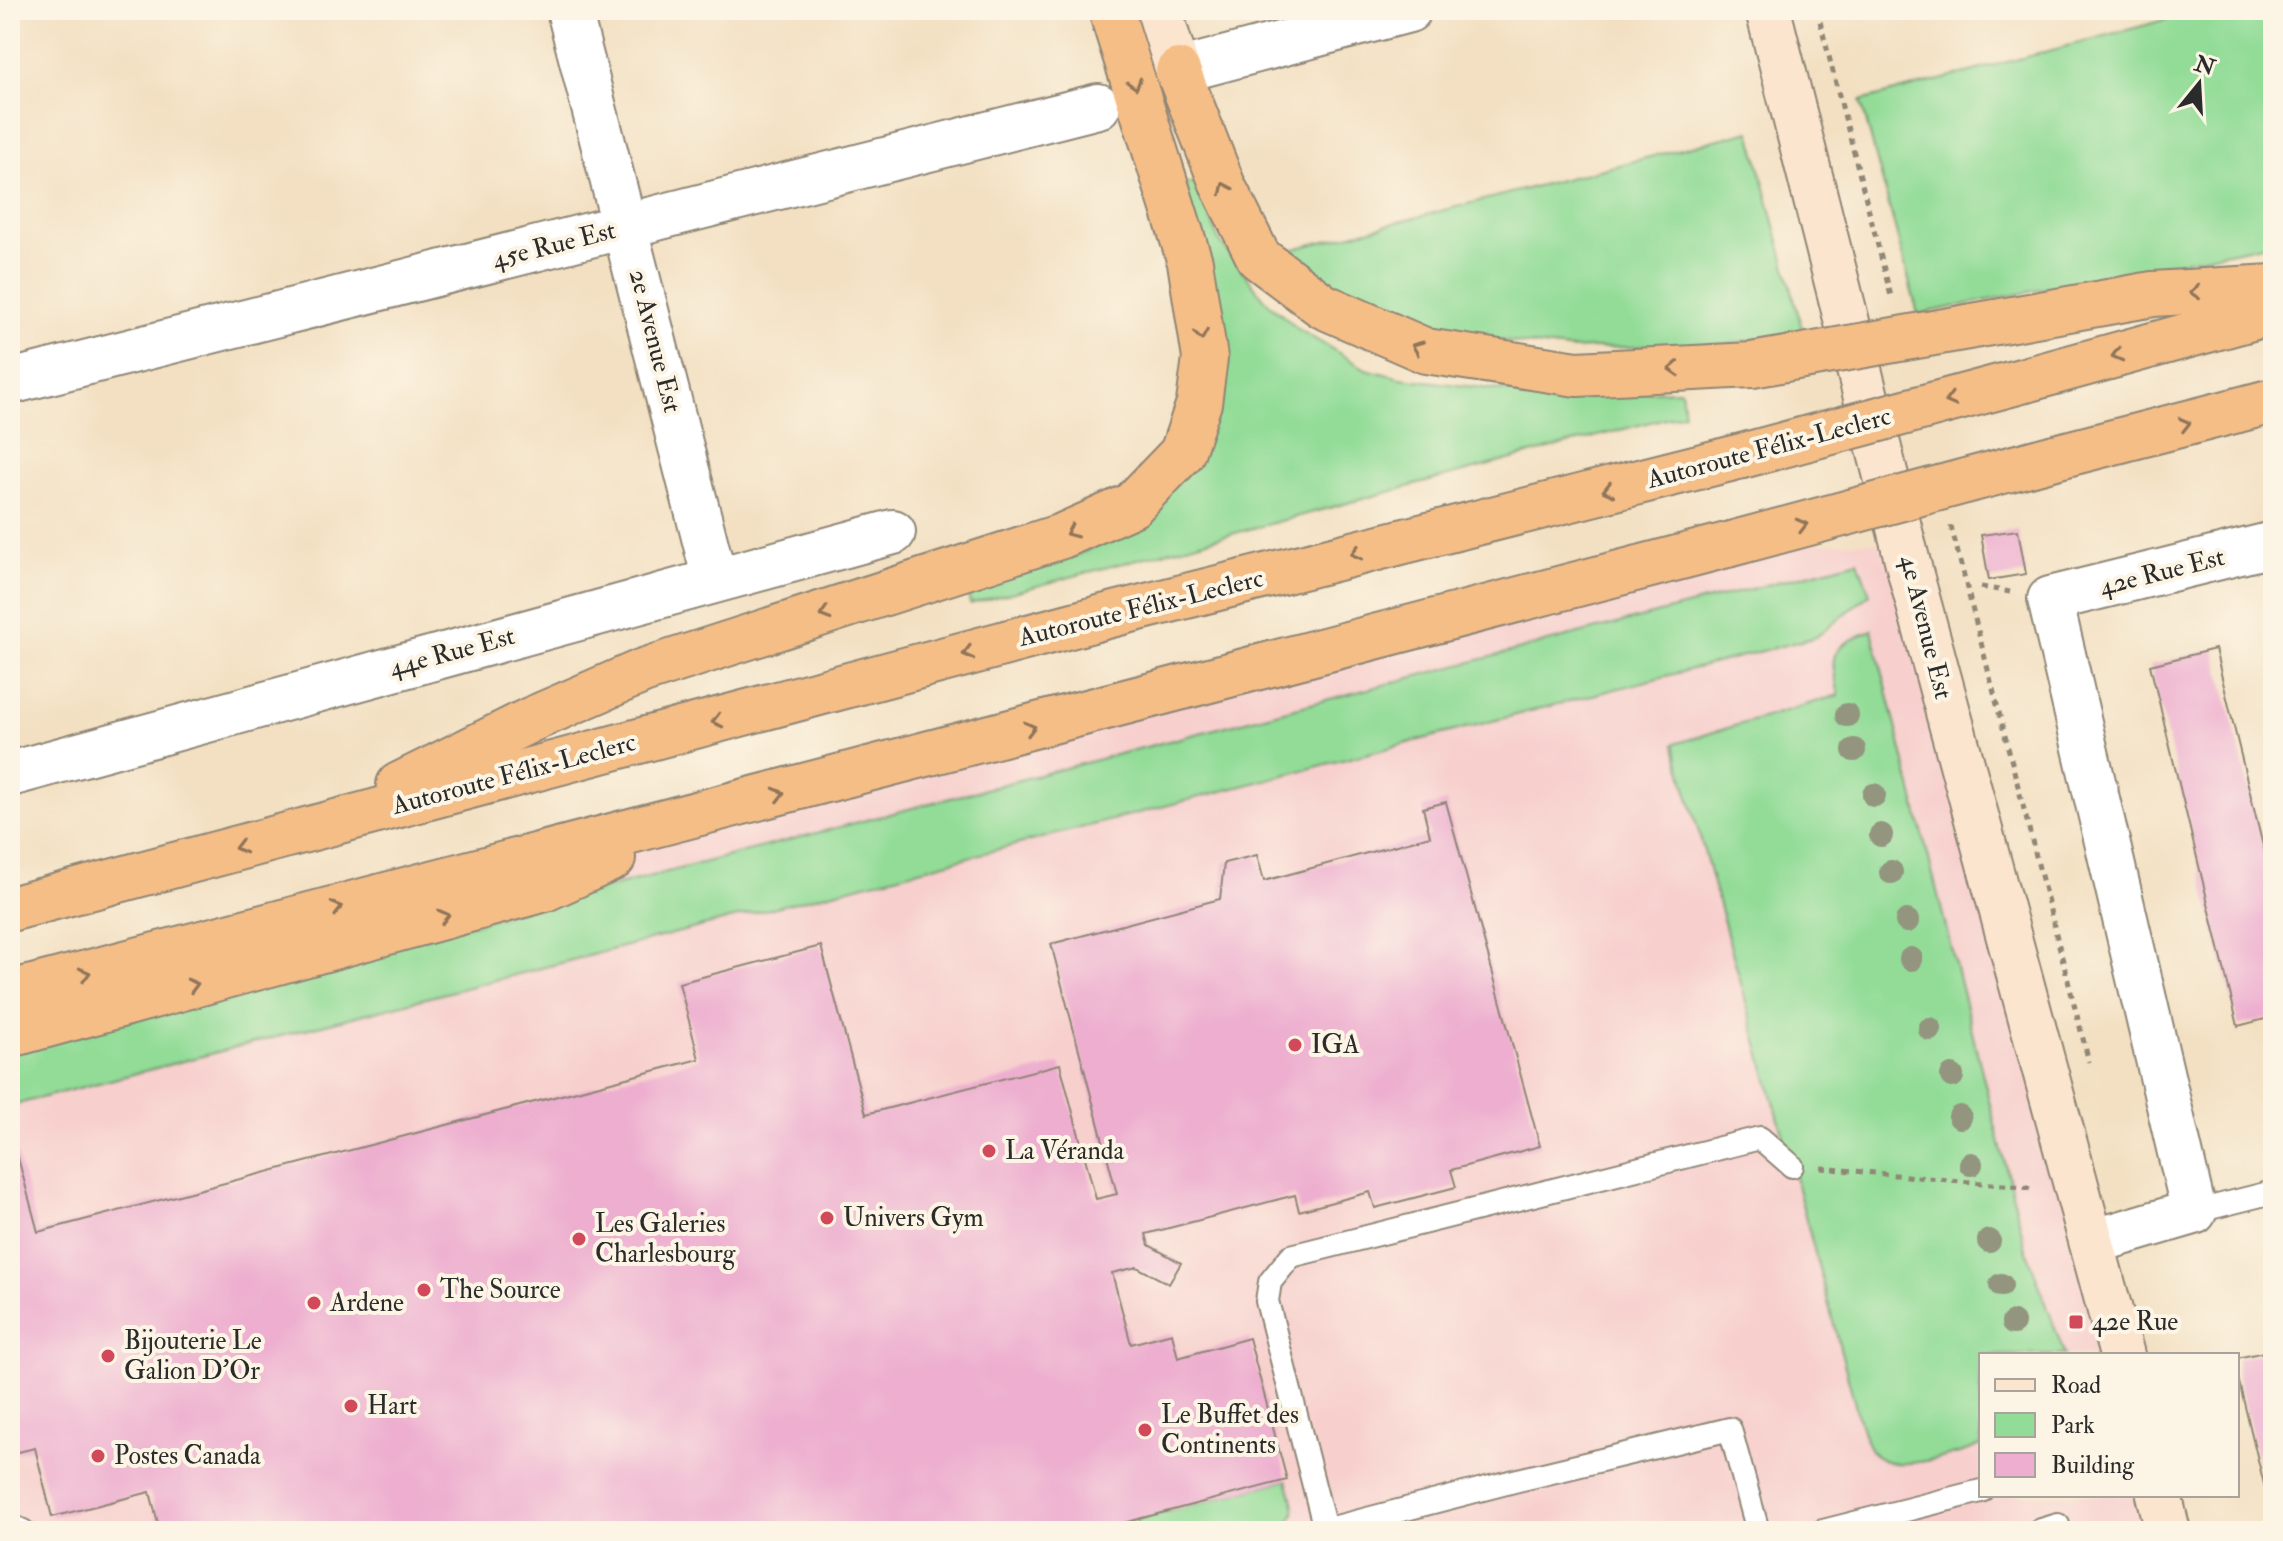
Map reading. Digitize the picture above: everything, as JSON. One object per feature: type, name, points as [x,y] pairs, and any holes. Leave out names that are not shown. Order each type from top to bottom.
[{"type":"highway","points":[[315,826],[530,720],[643,671],[1062,536],[1132,505],[1182,453],[1199,403],[1205,358],[1190,262],[1111,10]]},
{"type":"highway","points":[[1178,71],[1223,186],[1259,258],[1323,306],[1426,351],[1577,374],[1752,365],[2153,294],[2273,287]]},
{"type":"highway","name":"Autoroute Félix-Leclerc","points":[[10,909],[1123,612],[1738,457],[2273,312]]},
{"type":"highway","points":[[10,993],[2273,401]]},
{"type":"highway","points":[[10,1035],[545,889],[723,808]]},
{"type":"street","name":"2e Avenue Est","points":[[569,10],[715,580]]},
{"type":"street","points":[[1159,10],[1178,71],[1409,10]]},
{"type":"street","name":"4e Avenue Est","points":[[1768,10],[1912,579],[2121,1353]]},
{"type":"street","name":"45e Rue Est","points":[[10,382],[1098,106]]},
{"type":"street","name":"44e Rue Est","points":[[10,774],[893,532]]},
{"type":"street","name":"42e Rue Est","points":[[2194,1212],[2050,599],[2273,544]]},
{"type":"street","points":[[2092,1242],[2194,1212]]},
{"type":"street","points":[[2160,1497],[2168,1531]]},
{"type":"lane","points":[[1758,1531],[1730,1429],[1323,1530],[1267,1301],[1270,1282],[1291,1256],[1760,1138],[1792,1166]]},
{"type":"lane","points":[[2194,1212],[2273,1192]]},
{"type":"lane","points":[[1823,1531],[1979,1492]]},
{"type":"lane","points":[[10,1525],[23,1531]]},
{"type":"path","points":[[1817,10],[1896,313]]},
{"type":"path","points":[[1950,525],[2093,1077]]},
{"type":"path","points":[[1792,1166],[2030,1187],[2042,1198]]},
{"type":"shaded area","points":[[1904,542],[2120,1353],[1979,1353],[1979,1497],[2159,1497],[2168,1531],[10,1531],[10,1035],[723,808],[1727,545]]},
{"type":"green space","points":[[2202,10],[2273,10],[2273,243],[1918,314],[1861,101]]},
{"type":"green space","points":[[1750,131],[1803,332],[1724,344],[1567,349],[1426,332],[1348,306],[1290,250]]},
{"type":"green space","points":[[1197,181],[1218,239],[1264,299],[1298,329],[1366,369],[1401,378],[1506,391],[1572,394],[1681,390],[1684,413],[970,604],[967,590],[1080,554],[1119,534],[1194,454],[1186,184]]},
{"type":"green space","points":[[1858,561],[1870,594],[1816,637],[10,1106],[10,1054],[537,906]]},
{"type":"green space","points":[[1872,630],[2026,1249],[2064,1353],[1979,1353],[1979,1447],[1942,1458],[1910,1463],[1882,1460],[1871,1451],[1862,1431],[1792,1166],[1674,744],[1839,695],[1834,660],[1836,653],[1848,642]]},
{"type":"green space","points":[[1287,1480],[1294,1516],[1284,1524],[1261,1531],[1093,1531]]},
{"type":"building","points":[[2018,530],[2026,574],[1989,580],[1981,535]]},
{"type":"building","points":[[2215,649],[2273,887],[2273,1017],[2238,1026],[2150,665]]},
{"type":"building","name":"Les Galeries Charlesbourg","points":[[1446,802],[1540,1146],[1451,1170],[1456,1187],[1375,1208],[1370,1192],[1299,1211],[1295,1195],[1146,1234],[1149,1245],[1181,1263],[1169,1284],[1137,1267],[1112,1273],[1131,1344],[1172,1333],[1178,1358],[1249,1338],[1287,1480],[1093,1531],[160,1531],[150,1492],[52,1517],[35,1448],[10,1454],[10,1144],[14,1143],[38,1232],[699,1059],[679,983],[821,946],[866,1114],[1060,1064],[1096,1199],[1117,1194],[1051,944],[1220,899],[1224,863],[1257,855],[1264,881],[1430,836],[1423,808]]},
{"type":"building","points":[[2273,1350],[2273,1517],[2239,1382],[2239,1358]]},
{"type":"place","name":"IGA","points":[[1295,1045]]},
{"type":"place","name":"La Véranda","points":[[989,1151]]},
{"type":"place","name":"Univers Gym","points":[[827,1218]]},
{"type":"place","name":"Les Galeries Charlesbourg","points":[[579,1239]]},
{"type":"place","name":"The Source","points":[[424,1290]]},
{"type":"place","name":"Ardene","points":[[314,1303]]},
{"type":"place","name":"42e Rue","points":[[2076,1322]]},
{"type":"place","name":"Bijouterie Le Galion D'Or","points":[[108,1356]]},
{"type":"place","name":"Hart","points":[[351,1406]]},
{"type":"place","name":"Le Buffet des Continents","points":[[1145,1430]]},
{"type":"place","name":"Postes Canada","points":[[98,1456]]}]
